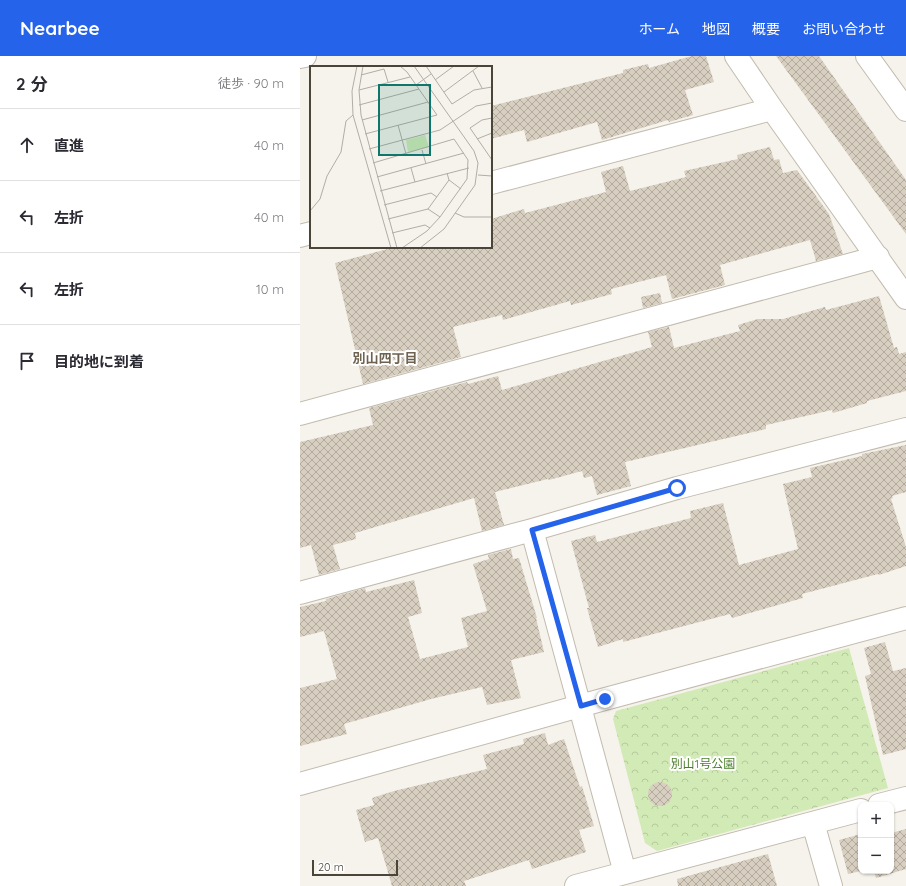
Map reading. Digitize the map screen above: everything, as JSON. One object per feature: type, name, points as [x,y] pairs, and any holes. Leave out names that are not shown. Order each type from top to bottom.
[{"type":"street","points":[[300,57],[305,56]]},
{"type":"street","points":[[736,56],[906,298]]},
{"type":"street","points":[[867,56],[906,110]]},
{"type":"street","points":[[492,183],[772,109]]},
{"type":"street","points":[[300,236],[310,233]]},
{"type":"street","points":[[300,414],[878,257]]},
{"type":"street","points":[[300,593],[532,530],[677,488],[906,429]]},
{"type":"street","points":[[532,530],[581,706],[625,873]]},
{"type":"street","points":[[300,784],[906,618]]},
{"type":"street","points":[[891,802],[906,798]]},
{"type":"street","points":[[576,886],[858,811]]},
{"type":"street","points":[[814,823],[831,886]]},
{"type":"green space","name":"別山1号公園","points":[[849,648],[888,788],[657,851],[645,843],[613,719],[616,711]]},
{"type":"building","points":[[692,56],[706,56],[714,82],[685,90],[693,115],[669,122],[668,120],[602,140],[597,122],[527,142],[524,130],[492,139],[492,106],[623,73],[623,70],[648,64],[649,68]]},
{"type":"building","points":[[776,56],[819,56],[906,180],[906,234]]},
{"type":"building","points":[[770,147],[774,160],[779,159],[783,173],[797,170],[829,214],[843,254],[816,261],[810,240],[720,265],[725,285],[672,299],[666,275],[611,289],[612,294],[571,305],[570,301],[503,320],[502,315],[453,327],[461,357],[363,384],[335,263],[391,248],[492,248],[492,219],[524,209],[525,213],[606,192],[601,172],[623,166],[630,191],[686,177],[684,171],[738,159],[737,155]]},
{"type":"building","points":[[660,293],[662,303],[643,308],[641,297]]},
{"type":"building","points":[[879,296],[894,348],[897,347],[899,354],[906,352],[906,391],[867,401],[867,403],[833,413],[832,410],[766,425],[766,429],[625,462],[631,486],[597,495],[592,476],[584,478],[582,471],[495,492],[504,525],[482,531],[474,498],[355,533],[356,539],[333,545],[340,569],[319,575],[311,545],[300,548],[300,442],[373,425],[369,408],[467,382],[468,384],[498,376],[502,390],[652,347],[648,332],[669,327],[674,348],[740,331],[738,325],[758,319],[783,319],[825,307],[826,310]]},
{"type":"building","points":[[906,445],[906,492],[892,496],[893,498],[891,499],[906,547],[906,566],[879,575],[878,574],[802,594],[803,598],[732,618],[730,614],[623,642],[623,639],[598,647],[571,541],[595,535],[597,542],[691,518],[690,511],[723,503],[739,565],[798,549],[783,484],[812,477],[810,468],[862,456],[862,454]]},
{"type":"building","points":[[511,549],[513,559],[519,558],[537,618],[544,652],[511,660],[521,698],[487,705],[482,687],[431,699],[344,724],[347,734],[300,746],[300,688],[337,679],[324,631],[300,637],[300,607],[326,601],[326,599],[365,588],[366,592],[414,580],[422,613],[408,617],[420,659],[468,647],[461,618],[487,611],[473,564],[489,559],[488,555]]},
{"type":"building","points":[[885,642],[893,671],[906,668],[906,749],[883,755],[865,676],[871,674],[864,648]]},
{"type":"building","points":[[545,733],[548,745],[564,739],[580,787],[582,786],[594,826],[579,830],[586,852],[532,869],[529,860],[464,881],[466,886],[392,886],[378,838],[365,842],[356,810],[374,805],[372,798],[394,791],[487,769],[483,755],[524,744],[523,739]]},
{"type":"building","points":[[660,782],[668,786],[672,794],[668,802],[660,806],[652,802],[648,794],[652,786]]},
{"type":"building","points":[[906,829],[906,869],[894,873],[894,838],[894,832]]},
{"type":"building","points":[[858,835],[858,872],[848,874],[839,840]]},
{"type":"building","points":[[768,854],[777,886],[678,886],[677,879]]},
{"type":"building","points":[[875,874],[889,874],[876,878]]},
{"type":"district","name":"別山四丁目","points":[[385,358]]},
{"type":"route","points":[[605,699],[581,706],[532,530],[677,488]]}]
